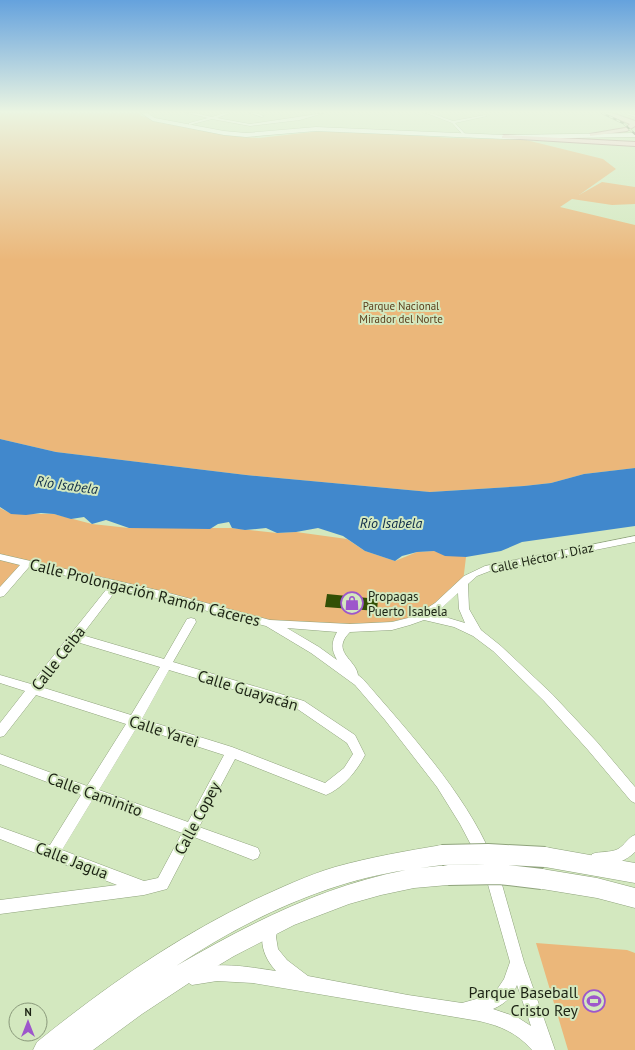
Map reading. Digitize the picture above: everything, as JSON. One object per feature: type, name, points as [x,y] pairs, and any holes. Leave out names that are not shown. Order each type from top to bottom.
[{"type":"street","name":"Calle Héctor J. Díaz","points":[[269,623],[347,629],[389,626],[408,622],[424,616],[437,607],[463,582],[474,574],[488,568],[635,539]]},
{"type":"street","name":"Calle Prolongación Ramón Cáceres","points":[[0,557],[116,584],[269,623],[315,650],[359,682],[440,783],[480,844],[492,872],[517,962],[547,1050]]},
{"type":"street","points":[[0,593],[26,563]]},
{"type":"street","points":[[463,582],[462,602],[465,615],[477,633],[542,692],[591,743],[635,797]]},
{"type":"street","name":"Calle Ceiba","points":[[0,732],[116,584]]},
{"type":"street","points":[[424,616],[457,624],[477,633]]},
{"type":"street","points":[[54,853],[134,721],[191,622]]},
{"type":"street","points":[[347,629],[340,635],[337,643],[338,654],[359,682]]},
{"type":"street","name":"Calle Guayacán","points":[[74,637],[300,704],[351,738],[359,755],[348,772],[326,789]]},
{"type":"street","name":"Calle Yarei","points":[[0,679],[232,752],[326,789]]},
{"type":"street","name":"Calle Copey","points":[[144,888],[162,884],[232,752]]},
{"type":"street","name":"Calle Caminito","points":[[0,759],[253,853]]},
{"type":"street","name":"Calle Jagua","points":[[0,833],[144,888]]},
{"type":"street","points":[[45,1050],[82,1018],[133,982],[217,930],[269,903],[305,888],[365,868],[396,860],[442,855],[488,854],[554,859],[608,858],[628,852],[635,841]]},
{"type":"street","points":[[554,859],[635,873]]},
{"type":"street","points":[[74,1050],[106,1024],[165,985],[238,941],[272,924],[331,899],[388,882],[421,876],[499,874],[542,878],[597,888],[635,898]]},
{"type":"street","points":[[0,907],[144,888]]},
{"type":"street","points":[[272,924],[268,938],[269,948],[274,958],[286,970],[306,984]]},
{"type":"street","points":[[464,1010],[488,1004],[500,998],[512,983],[517,962]]},
{"type":"street","points":[[165,985],[204,975],[231,972],[464,1010],[513,1023],[537,1042],[544,1050]]},
{"type":"green space","name":"Parque Nacional Mirador del Norte","points":[[0,162],[607,162],[616,169],[579,195],[602,182],[635,187],[635,204],[612,205],[572,199],[560,207],[635,225],[635,468],[584,474],[551,483],[430,492],[246,475],[56,452],[0,439]]},
{"type":"green space","points":[[0,508],[12,514],[54,514],[92,524],[129,528],[232,528],[277,533],[296,532],[347,539],[365,551],[395,561],[417,552],[434,551],[466,557],[463,582],[425,616],[347,629],[269,623],[27,563],[0,593]]},
{"type":"green space","name":"Parque Baseball Cristo Rey","points":[[536,943],[627,950],[635,953],[635,1050],[568,1050]]},
{"type":"water","name":"Río Isabela","points":[[0,439],[56,452],[246,475],[430,492],[551,483],[584,474],[635,468],[635,526],[522,542],[501,551],[466,557],[445,556],[434,551],[417,552],[402,556],[395,561],[365,551],[343,536],[318,528],[296,532],[277,533],[266,528],[245,530],[232,528],[229,522],[218,524],[210,529],[129,528],[106,520],[92,524],[84,517],[71,519],[54,514],[11,514],[0,507]]},
{"type":"building","name":"Propagas Puerto Isabela","points":[[327,594],[378,599],[377,611],[325,607]]},
{"type":"place","name":"Propagas Puerto Isabela","points":[[352,603]]},
{"type":"place","name":"Parque Baseball Cristo Rey","points":[[594,1001]]}]
